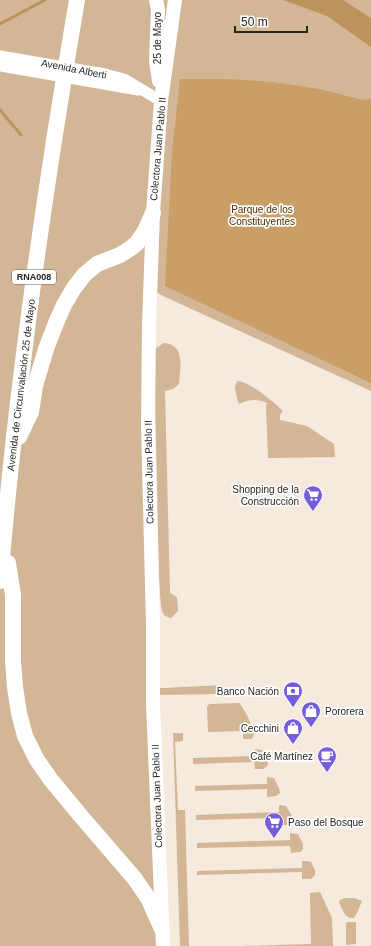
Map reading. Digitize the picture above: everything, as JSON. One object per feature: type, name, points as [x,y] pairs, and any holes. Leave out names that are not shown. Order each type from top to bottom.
[{"type":"highway","name":"Avenida de Circunvalación 25 de Mayo","points":[[0,582],[13,450],[39,239],[77,0]]},
{"type":"highway","points":[[13,450],[31,412],[35,386],[46,349],[64,305],[74,288],[84,275],[98,264],[120,255],[137,243],[145,232],[153,213]]},
{"type":"highway","points":[[4,535],[13,595],[13,660],[15,687],[19,713],[25,736],[37,760],[52,780],[135,879],[148,898],[162,929]]},
{"type":"main road","name":"25 de Mayo","points":[[156,0],[158,9],[156,60],[161,101]]},
{"type":"main road","name":"Colectora Juan Pablo II","points":[[162,946],[153,703],[153,625],[148,425],[149,325],[153,213],[161,101],[175,0]]},
{"type":"street","name":"Avenida Alberti","points":[[0,56],[105,74],[124,79],[161,101]]},
{"type":"street","name":"Avenida Alberti","points":[[0,66],[144,91]]},
{"type":"green space","points":[[0,0],[371,0],[371,391],[163,296],[151,289],[163,946],[0,946]]},
{"type":"green space","name":"Parque de los Constituyentes","points":[[180,79],[228,79],[273,82],[319,89],[363,100],[371,99],[371,383],[165,286],[172,153]]},
{"type":"green space","points":[[164,343],[176,348],[180,358],[179,384],[173,389],[165,391],[170,593],[177,597],[178,611],[171,618],[164,615],[162,610],[159,577],[154,352],[156,348]]},
{"type":"green space","points":[[238,381],[244,382],[256,389],[283,411],[280,415],[280,420],[307,426],[334,444],[335,457],[268,458],[267,403],[253,400],[239,404],[235,389]]},
{"type":"green space","points":[[222,685],[225,688],[225,692],[221,694],[159,694],[160,688]]},
{"type":"green space","points":[[239,703],[250,723],[254,735],[252,739],[243,739],[243,732],[241,731],[208,732],[207,707],[209,704]]},
{"type":"green space","points":[[173,733],[183,733],[183,741],[175,742],[178,810],[185,810],[189,946],[180,946]]},
{"type":"green space","points":[[255,749],[262,750],[267,760],[268,765],[264,769],[255,769],[254,762],[193,764],[193,758],[254,756]]},
{"type":"green space","points":[[267,777],[274,778],[279,788],[280,793],[276,796],[267,797],[267,789],[195,791],[195,786],[267,784]]},
{"type":"green space","points":[[279,805],[286,806],[292,816],[292,821],[289,825],[279,825],[279,818],[196,820],[196,815],[279,812]]},
{"type":"green space","points":[[290,833],[298,834],[303,844],[303,849],[300,852],[291,853],[290,846],[197,848],[197,843],[290,840]]},
{"type":"green space","points":[[302,861],[311,862],[315,870],[315,875],[311,879],[302,879],[302,872],[197,875],[197,871],[302,868]]},
{"type":"green space","points":[[320,892],[332,918],[333,946],[242,946],[311,944],[310,893]]},
{"type":"green space","points":[[345,898],[354,898],[362,901],[354,918],[346,916],[339,903],[340,900]]},
{"type":"green space","points":[[347,922],[356,923],[356,944],[346,945]]},
{"type":"shaded area","points":[[283,0],[343,0],[371,18],[371,47],[327,16]]},
{"type":"waterway","points":[[0,24],[45,0]]},
{"type":"waterway","points":[[0,110],[21,135]]},
{"type":"place","name":"Shopping de la Construcción","points":[[313,512]]},
{"type":"place","name":"Banco Nación","points":[[293,708]]},
{"type":"place","name":"Pororera","points":[[311,728]]},
{"type":"place","name":"Cecchini","points":[[293,745]]},
{"type":"place","name":"Café Martínez","points":[[327,773]]},
{"type":"place","name":"Paso del Bosque","points":[[274,839]]}]
